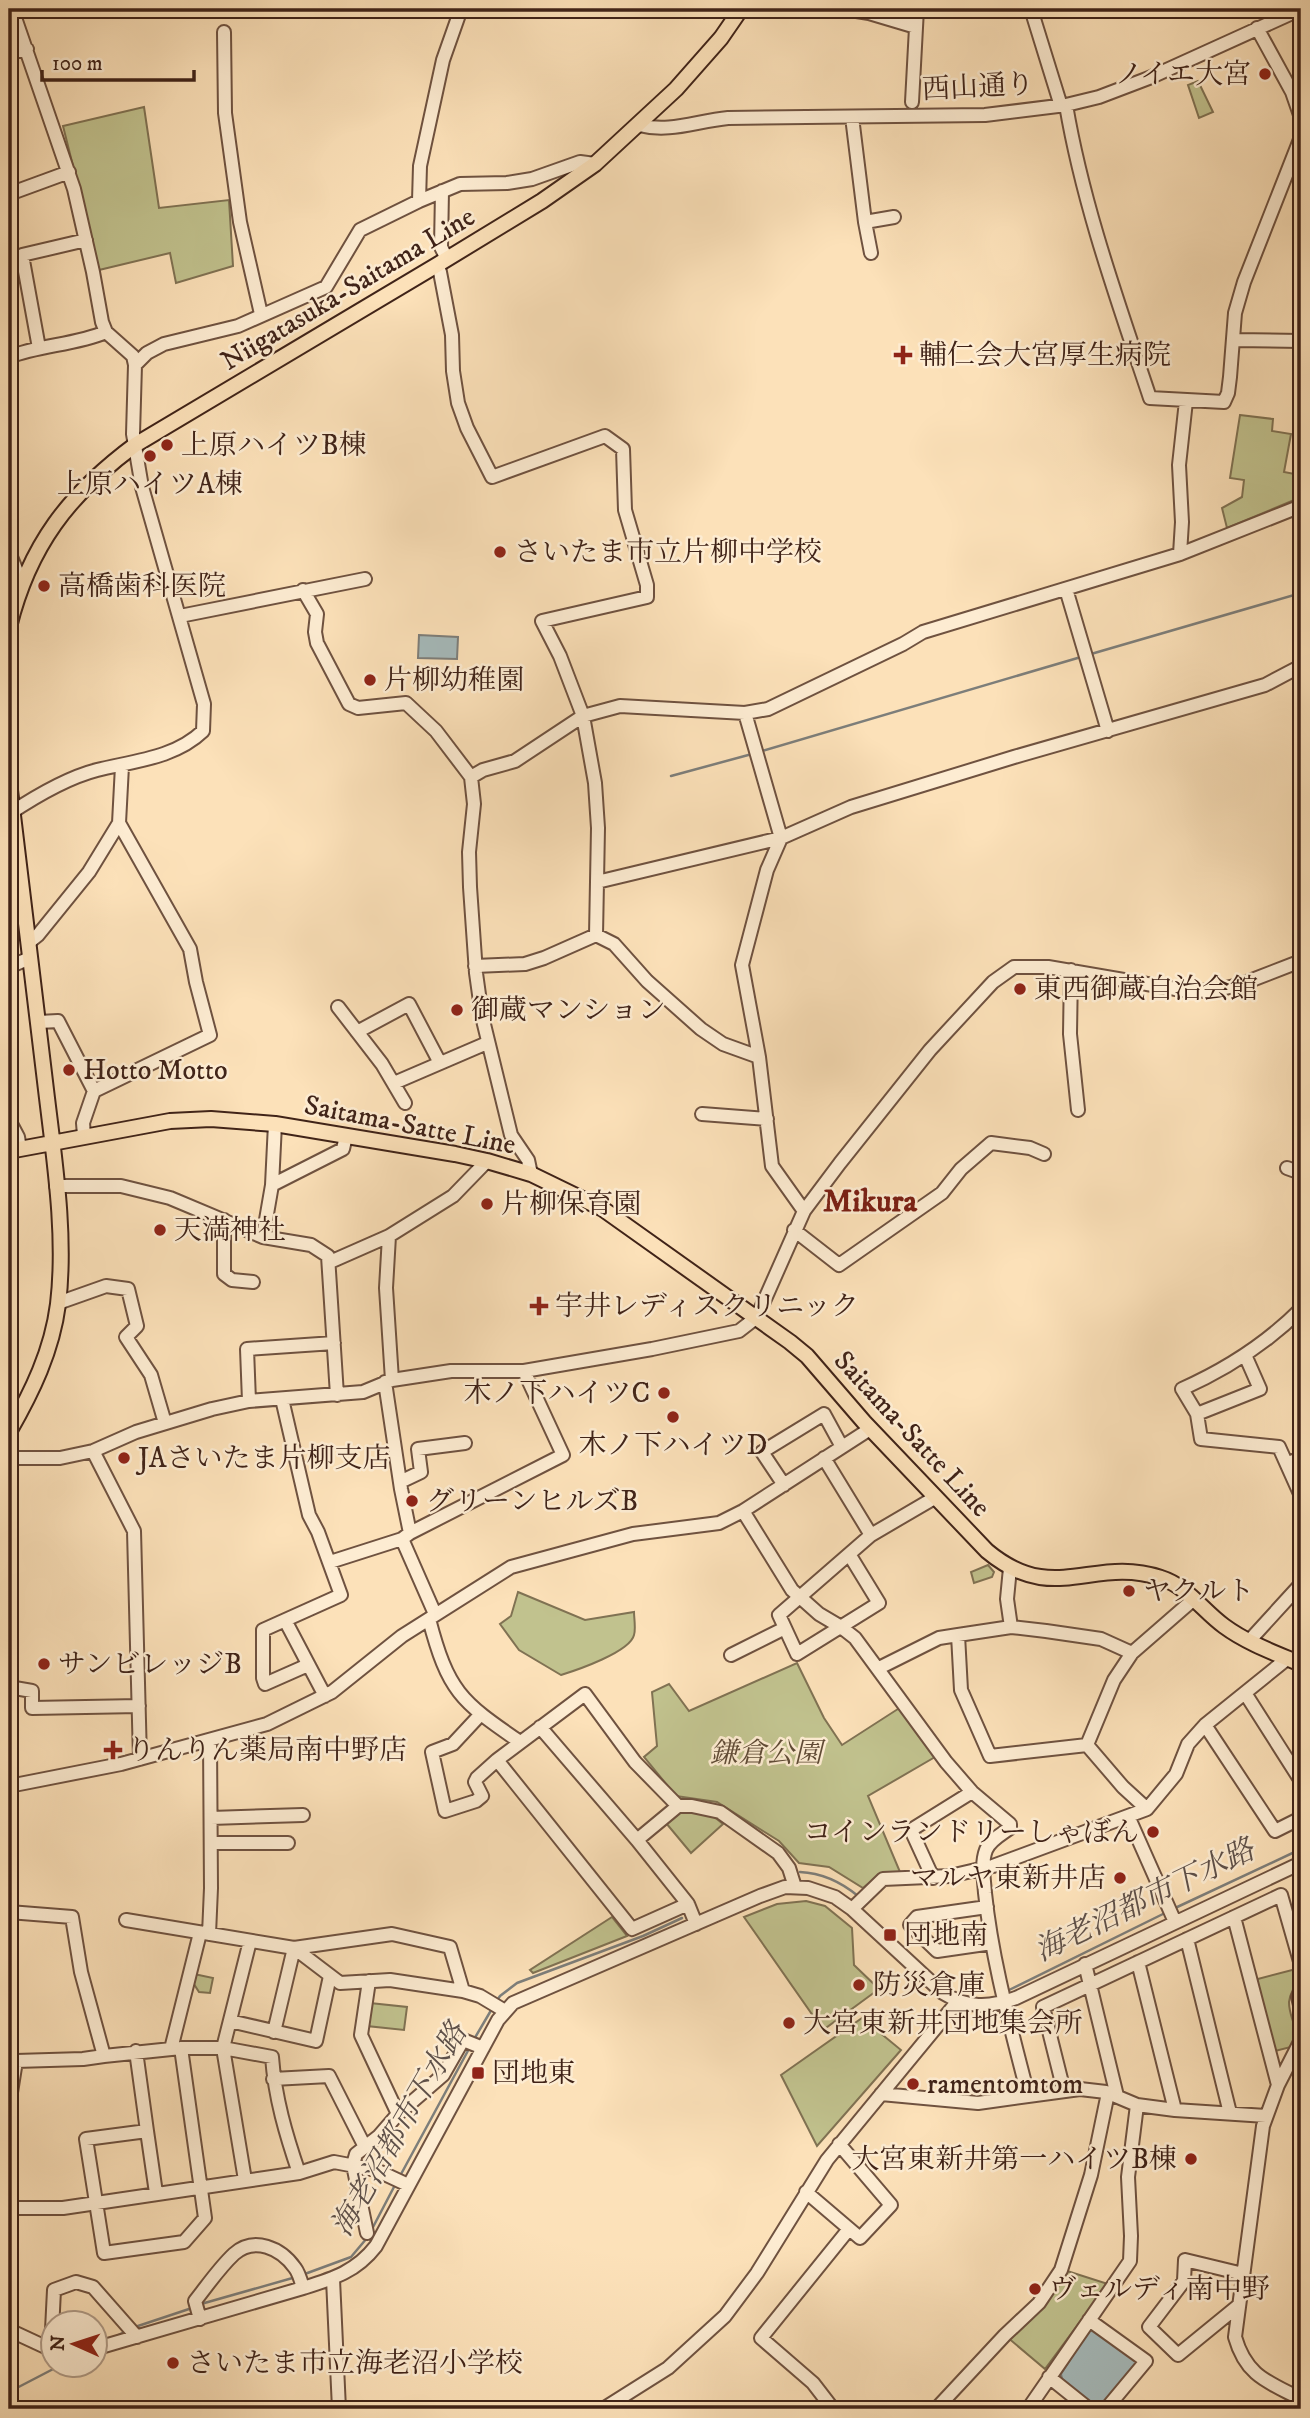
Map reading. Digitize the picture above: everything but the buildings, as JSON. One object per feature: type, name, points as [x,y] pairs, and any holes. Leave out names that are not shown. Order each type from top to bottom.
[{"type":"main road","name":"Niigatasuka-Saitama Line","points":[[9,627],[12,604],[43,542],[68,504],[103,470],[135,445],[542,201],[595,164],[639,125],[700,63],[741,9]]},
{"type":"main road","points":[[9,782],[10,813],[39,1023],[60,1246],[58,1303],[52,1332],[37,1379],[9,1432]]},
{"type":"main road","name":"Saitama-Satte Line","points":[[14,1149],[84,1135],[194,1119],[275,1124],[455,1154],[531,1174],[603,1209],[757,1317],[807,1356],[870,1429],[987,1551],[1010,1568],[1040,1579],[1117,1572],[1149,1574],[1163,1578],[1194,1599],[1221,1625],[1249,1641],[1295,1661]]},
{"type":"street","points":[[10,813],[44,792],[95,770],[152,758],[191,743],[203,731],[204,704],[142,487],[133,434],[133,356],[106,332],[102,322],[69,172],[12,9]]},
{"type":"street","points":[[419,201],[420,166],[443,60],[461,9]]},
{"type":"street","points":[[844,9],[869,13],[916,27]]},
{"type":"street","points":[[912,102],[917,9]]},
{"type":"street","points":[[1031,9],[1064,106],[1112,289],[1150,398],[1224,402],[1229,385],[1235,313],[1244,282],[1301,138]]},
{"type":"street","name":"西山通り","points":[[639,125],[667,129],[728,118],[985,115],[1064,106],[1099,97],[1149,78],[1301,9]]},
{"type":"street","points":[[1257,28],[1292,92],[1301,118]]},
{"type":"street","points":[[224,32],[225,113],[240,222],[261,314]]},
{"type":"street","points":[[9,53],[27,50]]},
{"type":"street","points":[[852,117],[871,253]]},
{"type":"street","points":[[135,365],[147,353],[164,344],[238,326],[326,287],[360,230],[419,201],[460,184],[507,183],[532,179],[580,162],[595,164]]},
{"type":"street","points":[[9,194],[69,172]]},
{"type":"street","points":[[442,191],[440,272],[452,335],[453,371],[458,403],[467,428],[492,477],[605,436],[623,449],[625,510],[647,584],[647,597],[542,621],[560,656],[583,716],[595,783],[598,828],[596,935]]},
{"type":"street","points":[[865,222],[894,217]]},
{"type":"street","points":[[39,348],[22,255],[86,240]]},
{"type":"street","points":[[9,357],[106,332]]},
{"type":"street","points":[[1234,340],[1301,341]]},
{"type":"street","points":[[1180,554],[1180,465],[1186,401]]},
{"type":"street","points":[[471,777],[483,770],[515,761],[583,716],[620,706],[745,713],[768,709],[923,632],[1180,554],[1301,506]]},
{"type":"street","points":[[9,552],[22,584]]},
{"type":"street","points":[[180,616],[365,579]]},
{"type":"street","points":[[1066,589],[1108,731]]},
{"type":"street","points":[[303,590],[317,614],[317,643],[349,704],[358,708],[405,703],[436,731],[471,777],[474,804],[469,852],[475,966],[487,1043],[511,1135],[528,1160],[531,1174]]},
{"type":"street","points":[[597,882],[781,838],[850,807],[1265,685],[1301,666]]},
{"type":"street","points":[[745,713],[781,838],[767,870],[742,965],[759,1057],[772,1166],[804,1211]]},
{"type":"street","points":[[28,943],[38,935],[89,872],[119,823],[122,766]]},
{"type":"street","points":[[84,1135],[83,1123],[94,1091],[210,1035],[190,949],[119,823]]},
{"type":"street","points":[[475,966],[525,964],[596,935]]},
{"type":"street","points":[[596,935],[614,944],[647,981],[701,1029],[723,1044],[759,1057]]},
{"type":"street","points":[[9,967],[30,958]]},
{"type":"street","points":[[9,1458],[60,1458],[93,1451],[136,1432],[212,1409],[249,1402],[363,1392],[389,1381],[452,1371],[524,1371],[739,1331],[757,1317],[804,1211],[923,1058],[993,982],[1014,967],[1036,965],[1182,990],[1212,991],[1239,985],[1301,961]]},
{"type":"street","points":[[1071,970],[1069,1024],[1078,1110]]},
{"type":"street","points":[[357,1032],[409,1004],[440,1063]]},
{"type":"street","points":[[338,1007],[394,1083],[405,1103]]},
{"type":"street","points":[[39,1023],[58,1021],[94,1091]]},
{"type":"street","points":[[394,1083],[487,1043]]},
{"type":"street","points":[[702,1114],[767,1119]]},
{"type":"street","points":[[9,1120],[18,1136],[14,1149]]},
{"type":"street","points":[[263,1237],[272,1185],[275,1124]]},
{"type":"street","points":[[272,1185],[343,1149],[346,1136]]},
{"type":"street","points":[[794,1230],[839,1265],[942,1193],[961,1169],[991,1143],[1030,1148],[1044,1154]]},
{"type":"street","points":[[330,1262],[389,1236],[453,1196],[487,1161]]},
{"type":"street","points":[[1287,1168],[1301,1172]]},
{"type":"street","points":[[56,1186],[121,1186],[170,1198],[263,1237],[311,1245],[328,1256],[337,1395]]},
{"type":"street","points":[[225,1220],[224,1274],[232,1280],[253,1282]]},
{"type":"street","points":[[389,1236],[386,1288],[389,1381],[406,1536],[432,1616],[440,1660],[448,1678],[457,1692],[480,1714],[520,1742]]},
{"type":"street","points":[[58,1303],[106,1286],[128,1289],[137,1326],[126,1337],[151,1375],[165,1423]]},
{"type":"street","points":[[1301,1309],[1288,1324],[1245,1355],[1215,1374],[1182,1389],[1197,1414],[1201,1439],[1279,1447],[1301,1496]]},
{"type":"street","points":[[249,1402],[247,1349],[334,1343]]},
{"type":"street","points":[[1197,1414],[1260,1389],[1245,1355]]},
{"type":"street","points":[[330,1562],[406,1536],[563,1455],[524,1371]]},
{"type":"street","points":[[282,1399],[309,1516],[318,1532],[341,1595],[286,1622],[263,1630],[265,1685],[308,1665]]},
{"type":"street","points":[[784,1485],[762,1452],[824,1414],[842,1447]]},
{"type":"street","points":[[9,1786],[140,1759],[267,1724],[325,1696],[402,1636],[511,1567],[633,1534],[719,1523],[743,1511],[870,1429]]},
{"type":"street","points":[[400,1482],[421,1472],[418,1450],[464,1443]]},
{"type":"street","points":[[93,1451],[134,1531],[140,1759]]},
{"type":"street","points":[[824,1458],[871,1535]]},
{"type":"street","points":[[1288,1463],[1301,1458]]},
{"type":"street","points":[[849,1554],[879,1603],[797,1654],[779,1615],[798,1597],[871,1535],[936,1497]]},
{"type":"street","points":[[743,1511],[798,1597],[819,1615],[855,1638],[946,1762],[972,1792],[1010,1824],[1010,1828],[989,1843],[983,1868],[992,1943],[1028,2095]]},
{"type":"street","points":[[1010,1568],[1007,1600],[1011,1627]]},
{"type":"street","points":[[1249,1641],[1301,1584]]},
{"type":"street","points":[[1087,1745],[1114,1680],[1132,1653],[1194,1599]]},
{"type":"street","points":[[286,1622],[325,1696]]},
{"type":"street","points":[[879,1668],[939,1639],[1011,1627],[1088,1636],[1132,1653]]},
{"type":"street","points":[[731,1656],[785,1629]]},
{"type":"street","points":[[958,1635],[961,1690],[990,1756],[1087,1745]]},
{"type":"street","points":[[852,1909],[883,1879],[933,1878],[993,1866],[1147,1809],[1176,1774],[1188,1744],[1205,1725],[1245,1693],[1295,1661]]},
{"type":"street","points":[[9,1687],[32,1690],[32,1708],[139,1706]]},
{"type":"street","points":[[1245,1693],[1301,1782]]},
{"type":"street","points":[[480,1714],[453,1744],[432,1752],[445,1811],[476,1801],[482,1796],[475,1782],[477,1778],[585,1694],[635,1762],[678,1806]]},
{"type":"street","points":[[1205,1725],[1275,1830],[1301,1818]]},
{"type":"street","points":[[540,1727],[688,1904],[696,1924]]},
{"type":"street","points":[[147,2131],[86,2139],[104,2253],[184,2242],[205,2218],[176,2049],[204,1934],[211,1843],[210,1740]]},
{"type":"street","points":[[1087,1745],[1123,1787],[1147,1809]]},
{"type":"street","points":[[497,1760],[632,1928],[688,1904]]},
{"type":"street","points":[[933,1878],[911,1829],[972,1792]]},
{"type":"street","points":[[637,1840],[678,1806],[720,1812],[778,1853],[789,1868],[795,1887]]},
{"type":"street","points":[[211,1818],[303,1815]]},
{"type":"street","points":[[1128,1816],[1172,1914]]},
{"type":"street","points":[[211,1843],[288,1843]]},
{"type":"street","points":[[294,1948],[340,1983],[390,1980],[463,1991],[480,1996],[497,2006],[777,1889],[795,1887],[828,1894],[852,1909],[931,1984],[957,2002],[987,2006],[1005,2002],[1085,1964],[1172,1914],[1301,1863]]},
{"type":"street","points":[[1064,2091],[1043,2007],[1281,1895],[1301,1965]]},
{"type":"street","points":[[987,1907],[917,1917],[910,1925],[937,1951],[992,1943]]},
{"type":"street","points":[[9,1912],[72,1917],[81,1972],[104,2056]]},
{"type":"street","points":[[1234,1917],[1278,2085]]},
{"type":"street","points":[[126,1920],[294,1948],[392,1934],[450,1947],[463,1991]]},
{"type":"street","points":[[1187,1939],[1230,2113]]},
{"type":"street","points":[[245,2180],[222,2048],[250,1941]]},
{"type":"street","points":[[274,2032],[294,1948]]},
{"type":"street","points":[[1138,1962],[1175,2110]]},
{"type":"street","points":[[936,2409],[1039,2303],[1061,2270],[1113,2094],[1085,1964]]},
{"type":"street","points":[[230,2021],[316,2041],[330,1976]]},
{"type":"street","points":[[369,1981],[361,2035],[398,2114]]},
{"type":"street","points":[[1301,1990],[1298,1997],[1301,2009]]},
{"type":"street","points":[[603,2409],[668,2368],[725,2316],[752,2281],[806,2192],[839,2144],[957,2002]]},
{"type":"street","points":[[108,2345],[333,2279],[347,2273],[367,2257],[376,2246],[483,2049],[497,2006]]},
{"type":"street","points":[[367,2233],[352,2165],[356,2154],[379,2136],[398,2114],[443,2075],[463,2040],[483,2049]]},
{"type":"street","points":[[1301,2040],[1266,2116],[1238,2306],[1236,2337],[1240,2356],[1251,2371],[1301,2399]]},
{"type":"street","points":[[9,2105],[16,2061],[83,2059],[136,2051],[222,2048],[272,2057],[284,2128],[299,2173]]},
{"type":"street","points":[[136,2051],[156,2193]]},
{"type":"street","points":[[274,2079],[329,2076],[365,2147]]},
{"type":"street","points":[[881,2094],[978,2103],[1080,2089],[1113,2094],[1137,2105],[1266,2116]]},
{"type":"street","points":[[1028,2409],[1131,2256],[1128,2177],[1137,2105]]},
{"type":"street","points":[[806,2192],[860,2238],[891,2205],[839,2144]]},
{"type":"street","points":[[9,2208],[63,2208],[299,2173],[334,2162],[376,2169],[408,2185]]},
{"type":"street","points":[[833,2409],[813,2383],[761,2338],[849,2229]]},
{"type":"street","points":[[200,2319],[195,2301],[235,2253],[246,2246],[268,2246],[280,2252],[297,2269],[303,2288]]},
{"type":"street","points":[[1238,2306],[1178,2355],[1149,2327],[1184,2281],[1185,2260],[1243,2274]]},
{"type":"street","points":[[333,2279],[339,2409]]},
{"type":"street","points":[[53,2310],[54,2290],[76,2282],[93,2287],[137,2337]]},
{"type":"street","points":[[1089,2320],[1146,2361],[1106,2409]]},
{"type":"street","points":[[9,2330],[38,2343]]},
{"type":"street","points":[[1049,2377],[1089,2409]]},
{"type":"green space","points":[[1198,81],[1213,112],[1199,118],[1188,85]]},
{"type":"green space","points":[[144,107],[159,208],[229,200],[233,266],[176,283],[170,253],[99,270],[63,126]]},
{"type":"green space","points":[[1240,415],[1273,419],[1272,431],[1291,434],[1284,472],[1300,475],[1299,498],[1227,528],[1222,508],[1242,497],[1244,480],[1230,478]]},
{"type":"green space","points":[[988,1565],[994,1572],[992,1577],[974,1583],[971,1572]]},
{"type":"green space","points":[[518,1592],[585,1620],[634,1612],[634,1635],[623,1648],[613,1654],[561,1675],[519,1650],[500,1624],[511,1616]]},
{"type":"green space","name":"鎌倉公園","points":[[797,1663],[824,1718],[842,1745],[901,1707],[935,1757],[868,1796],[900,1872],[879,1875],[863,1888],[829,1867],[799,1863],[779,1841],[717,1802],[676,1796],[644,1757],[657,1746],[652,1692],[669,1684],[689,1711]]},
{"type":"green space","points":[[679,1810],[712,1815],[723,1824],[691,1853],[666,1823]]},
{"type":"green space","points":[[806,1901],[825,1906],[852,1928],[854,1965],[879,1989],[823,2030],[744,1917],[777,1904]]},
{"type":"green space","points":[[612,1917],[627,1936],[533,1973],[530,1970]]},
{"type":"green space","points":[[1296,1969],[1296,1980],[1289,2002],[1295,2029],[1294,2040],[1291,2047],[1271,2052],[1254,1980]]},
{"type":"green space","points":[[194,1974],[213,1978],[210,1993],[199,1992],[192,1981]]},
{"type":"green space","points":[[370,2003],[407,2007],[404,2030],[367,2026]]},
{"type":"green space","points":[[862,2018],[901,2050],[817,2146],[781,2075]]},
{"type":"green space","points":[[1064,2270],[1108,2284],[1045,2369],[1007,2337]]},
{"type":"shaded area","points":[[419,635],[458,637],[457,659],[418,658]]},
{"type":"shaded area","points":[[1094,2329],[1137,2359],[1137,2365],[1103,2408],[1097,2409],[1062,2379],[1061,2374],[1089,2330]]},
{"type":"waterway","points":[[1091,654],[1301,593]]},
{"type":"waterway","points":[[762,751],[1081,657]]},
{"type":"waterway","points":[[671,776],[752,754]]},
{"type":"waterway","name":"海老沼都市下水路","points":[[1173,1909],[1301,1849]]},
{"type":"waterway","name":"海老沼都市下水路","points":[[800,1872],[831,1879],[858,1896]]},
{"type":"waterway","name":"海老沼都市下水路","points":[[1007,1991],[1167,1912]]},
{"type":"waterway","name":"海老沼都市下水路","points":[[496,2002],[517,1983],[643,1936],[682,1918]]},
{"type":"waterway","name":"海老沼都市下水路","points":[[473,2041],[493,2007]]},
{"type":"waterway","name":"海老沼都市下水路","points":[[400,2176],[470,2047]]},
{"type":"waterway","name":"海老沼都市下水路","points":[[372,2229],[395,2185]]},
{"type":"waterway","name":"海老沼都市下水路","points":[[302,2275],[351,2257],[367,2238]]},
{"type":"waterway","name":"海老沼都市下水路","points":[[201,2304],[296,2277]]},
{"type":"waterway","name":"海老沼都市下水路","points":[[135,2327],[192,2308]]},
{"type":"waterway","name":"海老沼都市下水路","points":[[113,2338],[126,2331]]},
{"type":"waterway","name":"海老沼都市下水路","points":[[9,2392],[38,2377]]},
{"type":"place","name":"ノイエ大宮","points":[[1265,74]]},
{"type":"place","name":"輔仁会大宮厚生病院","points":[[903,355]]},
{"type":"place","name":"上原ハイツB棟","points":[[167,445]]},
{"type":"place","name":"上原ハイツA棟","points":[[150,456]]},
{"type":"place","name":"さいたま市立片柳中学校","points":[[500,552]]},
{"type":"place","name":"高橋歯科医院","points":[[44,586]]},
{"type":"place","name":"片柳幼稚園","points":[[370,680]]},
{"type":"place","name":"東西御蔵自治会館","points":[[1020,989]]},
{"type":"place","name":"御蔵マンション","points":[[457,1010]]},
{"type":"place","name":"Hotto Motto","points":[[69,1070]]},
{"type":"place","name":"片柳保育園","points":[[487,1204]]},
{"type":"place","name":"天満神社","points":[[160,1230]]},
{"type":"place","name":"宇井レディスクリニック","points":[[539,1306]]},
{"type":"place","name":"木ノ下ハイツC","points":[[664,1393]]},
{"type":"place","name":"木ノ下ハイツD","points":[[673,1417]]},
{"type":"place","name":"JAさいたま片柳支店","points":[[124,1458]]},
{"type":"place","name":"グリーンヒルズB","points":[[412,1501]]},
{"type":"place","name":"ヤクルト","points":[[1129,1591]]},
{"type":"place","name":"サンビレッジB","points":[[44,1664]]},
{"type":"place","name":"りんりん薬局南中野店","points":[[113,1750]]},
{"type":"place","name":"コインランドリーしゃぼん","points":[[1153,1832]]},
{"type":"place","name":"マルヤ東新井店","points":[[1120,1878]]},
{"type":"place","name":"団地南","points":[[890,1935]]},
{"type":"place","name":"防災倉庫","points":[[859,1985]]},
{"type":"place","name":"大宮東新井団地集会所","points":[[789,2023]]},
{"type":"place","name":"団地東","points":[[478,2073]]},
{"type":"place","name":"ramentomtom","points":[[913,2084]]},
{"type":"place","name":"大宮東新井第一ハイツB棟","points":[[1191,2159]]},
{"type":"place","name":"ヴェルディ南中野","points":[[1035,2289]]},
{"type":"place","name":"さいたま市立海老沼小学校","points":[[173,2363]]},
{"type":"district","name":"Mikura","points":[[870,1202]]}]
